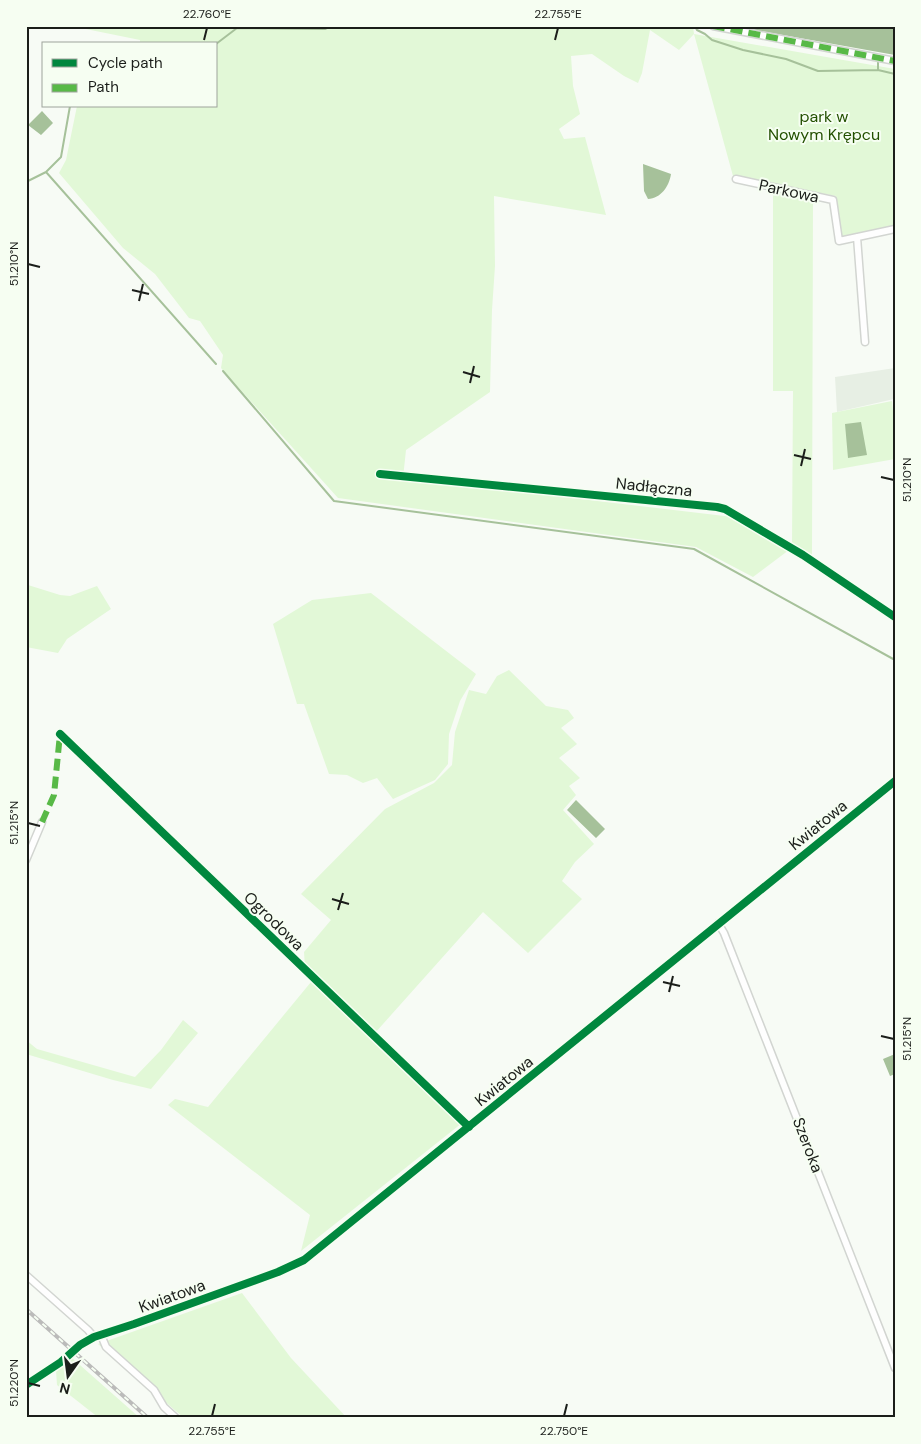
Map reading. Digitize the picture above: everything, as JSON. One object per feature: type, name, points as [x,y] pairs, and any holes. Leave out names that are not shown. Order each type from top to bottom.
[{"type":"street","points":[[713,26],[895,61]]},
{"type":"street","name":"Parkowa","points":[[736,180],[833,200],[839,241],[895,229]]},
{"type":"street","points":[[857,237],[865,342]]},
{"type":"street","name":"Nadłączna","points":[[380,474],[726,509],[803,555],[895,617]]},
{"type":"street","name":"Ogrodowa","points":[[60,734],[468,1127]]},
{"type":"street","name":"Kwiatowa","points":[[26,1386],[51,1370],[80,1345],[97,1336],[290,1268],[319,1248],[895,781]]},
{"type":"street","points":[[26,860],[42,822]]},
{"type":"street","name":"Szeroka","points":[[718,923],[724,933],[895,1368]]},
{"type":"street","points":[[26,1275],[97,1336],[106,1347],[154,1390],[164,1407],[176,1418]]},
{"type":"shaded area","points":[[740,26],[895,26],[895,55],[760,31]]},
{"type":"shaded area","points":[[42,111],[53,123],[41,135],[28,125]]},
{"type":"shaded area","points":[[643,164],[671,174],[664,191],[653,198],[648,199],[644,191]]},
{"type":"shaded area","points":[[895,368],[895,408],[894,399],[837,412],[835,377]]},
{"type":"shaded area","points":[[861,422],[867,455],[848,458],[845,424]]},
{"type":"shaded area","points":[[576,800],[605,829],[596,838],[567,810]]},
{"type":"shaded area","points":[[895,1054],[895,1074],[890,1076],[883,1059]]},
{"type":"green space","points":[[71,26],[693,26],[694,34],[679,50],[650,30],[642,73],[638,83],[624,76],[592,54],[571,56],[573,86],[580,114],[559,129],[564,139],[585,137],[606,215],[494,196],[495,266],[490,392],[406,450],[403,478],[733,517],[789,550],[753,577],[696,547],[338,498],[221,368],[223,355],[200,321],[189,318],[155,274],[123,248],[59,173],[66,160],[77,108],[218,108],[218,42],[140,42],[140,40]]},
{"type":"green space","name":"park w Nowym Krępcu","points":[[694,34],[895,69],[895,226],[841,237],[836,196],[733,176]]},
{"type":"green space","points":[[773,192],[813,200],[812,556],[792,544],[793,391],[773,391]]},
{"type":"green space","points":[[892,401],[895,459],[833,470],[832,413]]},
{"type":"green space","points":[[28,585],[60,595],[70,596],[97,586],[111,609],[67,639],[58,653],[26,647]]},
{"type":"green space","points":[[371,593],[476,674],[460,701],[449,734],[448,764],[435,780],[393,799],[377,778],[363,783],[347,775],[329,774],[304,704],[297,704],[273,624],[312,600]]},
{"type":"green space","points":[[509,670],[546,706],[568,710],[574,718],[561,728],[577,744],[559,758],[580,778],[569,786],[576,795],[563,810],[594,844],[575,862],[562,881],[582,899],[528,953],[483,912],[375,1033],[305,967],[304,952],[331,920],[301,894],[385,809],[434,783],[452,765],[455,732],[469,690],[486,694],[497,676]]},
{"type":"green space","points":[[311,982],[434,1099],[462,1123],[301,1251],[310,1215],[168,1105],[175,1099],[208,1107]]},
{"type":"green space","points":[[183,1020],[198,1033],[151,1089],[113,1080],[26,1054],[26,1040],[37,1049],[135,1077],[161,1050]]},
{"type":"green space","points":[[242,1293],[291,1358],[347,1418],[184,1418],[98,1344]]},
{"type":"green space","points":[[72,1358],[140,1418],[99,1418],[57,1385],[56,1370]]},
{"type":"waterway","points":[[218,42],[237,28],[325,29],[331,26]]},
{"type":"waterway","points":[[695,26],[697,30],[712,40],[743,50],[786,59],[818,71],[878,70],[895,74]]},
{"type":"waterway","points":[[878,61],[878,70]]},
{"type":"waterway","points":[[26,182],[46,172],[61,157],[70,108]]},
{"type":"waterway","points":[[46,172],[216,364]]},
{"type":"waterway","points":[[223,371],[334,501],[694,549],[895,660]]},
{"type":"railway","points":[[26,1309],[148,1418]]},
{"type":"marked path","points":[[713,26],[895,61]]},
{"type":"marked path","points":[[42,822],[54,795],[60,734]]},
{"type":"cycle path","points":[[380,474],[725,509],[803,555],[895,617]]},
{"type":"cycle path","points":[[60,734],[469,1127]]},
{"type":"cycle path","points":[[26,1385],[61,1362],[80,1345],[94,1337],[278,1272],[304,1260],[895,781]]}]
